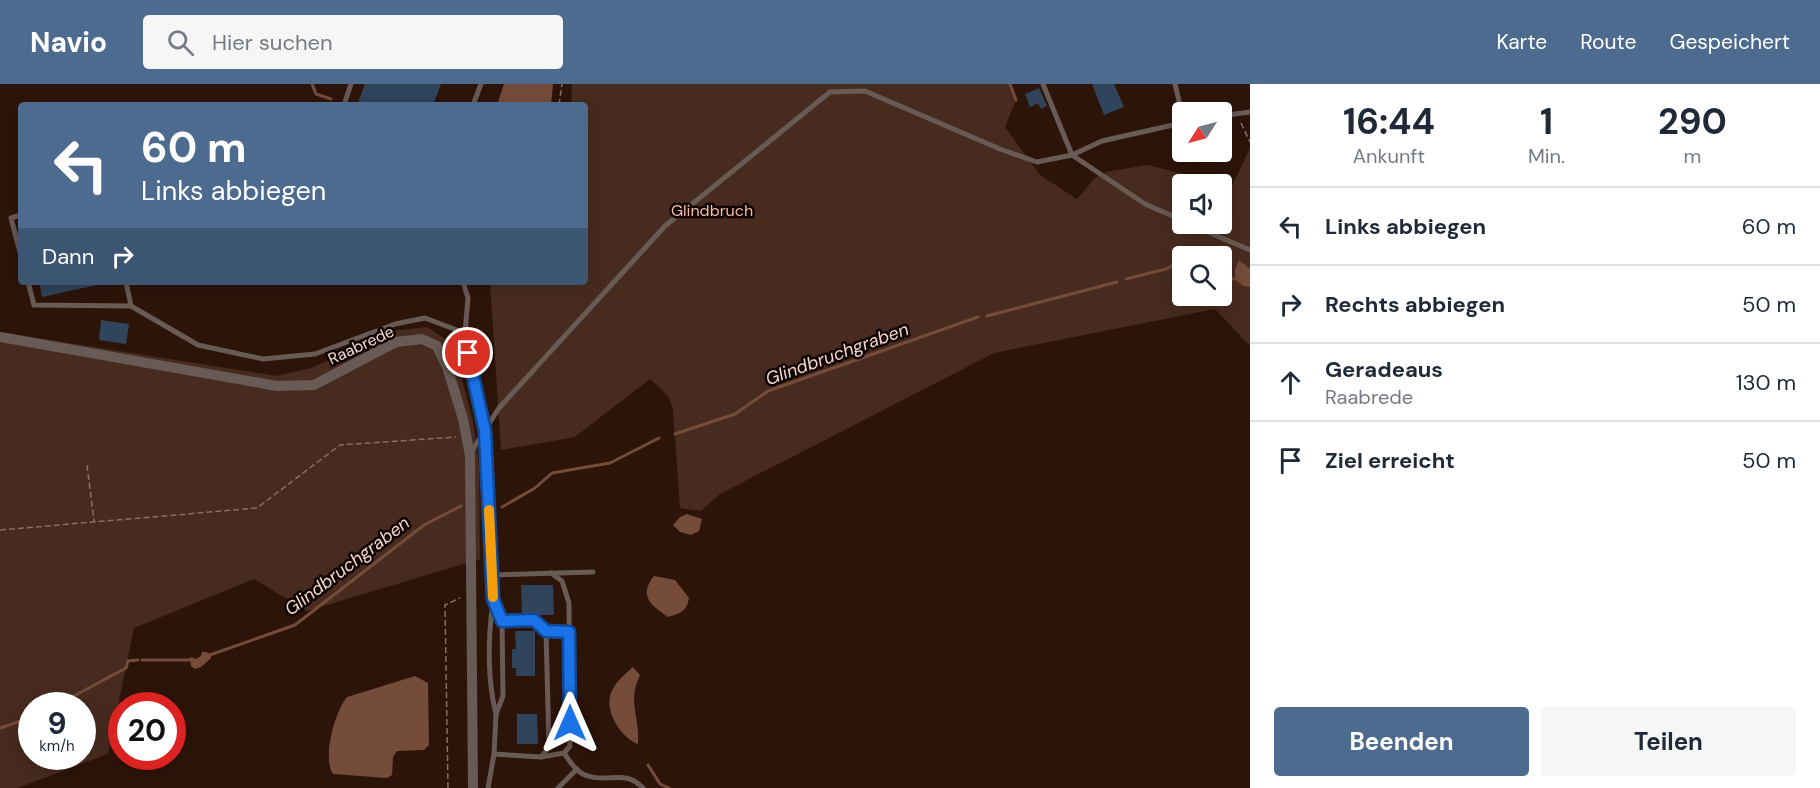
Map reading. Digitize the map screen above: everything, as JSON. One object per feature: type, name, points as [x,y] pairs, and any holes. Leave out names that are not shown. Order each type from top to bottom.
[{"type":"street","name":"Raabrede","points":[[0,337],[277,386],[314,385],[396,342],[422,339],[436,346],[447,367],[463,419],[470,456],[473,788]]},
{"type":"lane","points":[[345,102],[351,84]]},
{"type":"lane","points":[[474,102],[481,84]]},
{"type":"lane","points":[[1043,84],[1071,155],[1145,204],[1172,216]]},
{"type":"lane","points":[[1175,84],[1179,102]]},
{"type":"lane","points":[[470,456],[499,408],[665,226],[830,92],[866,91],[982,142],[1037,162],[1071,155],[1101,141],[1172,125]]},
{"type":"lane","points":[[1232,114],[1250,112]]},
{"type":"lane","points":[[18,216],[11,218],[18,245]]},
{"type":"lane","points":[[1212,234],[1250,250]]},
{"type":"lane","points":[[29,285],[34,305],[131,306],[198,345],[263,359],[315,354],[395,324],[425,318],[465,333]]},
{"type":"lane","points":[[127,285],[131,306]]},
{"type":"lane","points":[[464,285],[468,298],[465,333],[485,431],[492,575],[493,599],[489,626],[490,682],[496,714],[494,754],[488,788]]},
{"type":"lane","points":[[492,575],[593,572]]},
{"type":"lane","points":[[494,754],[541,757],[564,753],[570,746],[569,603],[562,582],[550,573]]},
{"type":"lane","points":[[493,599],[502,621],[503,696],[496,714]]},
{"type":"lane","points":[[502,621],[534,620],[546,631],[569,632]]},
{"type":"lane","points":[[541,757],[549,747],[546,631]]},
{"type":"lane","points":[[564,753],[577,769],[587,776],[623,777],[636,781],[643,788]]},
{"type":"lane","points":[[558,788],[577,769]]},
{"type":"path","points":[[559,102],[562,84]]},
{"type":"path","points":[[1237,113],[1250,142]]},
{"type":"path","points":[[0,530],[257,508],[340,445],[466,437]]},
{"type":"path","points":[[87,465],[94,522]]},
{"type":"path","points":[[448,788],[445,605],[471,592]]},
{"type":"green space","name":"Glindbruch","points":[[572,84],[1010,84],[1016,100],[1005,127],[1040,175],[1077,199],[1095,178],[1106,172],[1147,165],[1184,174],[1172,174],[1172,234],[1232,234],[1232,186],[1250,148],[1250,346],[1215,309],[994,353],[720,494],[701,511],[680,508],[673,409],[668,396],[650,379],[575,437],[501,450],[490,285],[588,285],[588,102],[571,102]]},
{"type":"green space","points":[[427,327],[444,338],[458,365],[473,421],[479,465],[480,559],[307,611],[254,579],[134,628],[121,692],[108,692],[108,754],[96,758],[96,692],[18,692],[18,770],[65,770],[17,788],[0,788],[0,332],[276,376],[311,368],[392,331]]},
{"type":"shaded area","points":[[504,84],[553,84],[551,102],[498,102]]},
{"type":"shaded area","points":[[1239,260],[1250,269],[1250,287],[1243,286],[1235,279],[1235,269]]},
{"type":"shaded area","points":[[687,514],[702,519],[699,531],[691,535],[680,532],[673,525],[680,517]]},
{"type":"shaded area","points":[[654,576],[675,580],[689,598],[687,606],[682,611],[668,617],[652,604],[647,595],[647,589]]},
{"type":"shaded area","points":[[202,652],[211,654],[211,658],[195,669],[191,666],[190,657],[196,659],[201,656]]},
{"type":"shaded area","points":[[633,667],[640,675],[634,693],[638,744],[620,730],[612,715],[609,700],[620,678]]},
{"type":"shaded area","points":[[415,676],[428,683],[429,745],[424,750],[397,751],[393,757],[392,775],[387,778],[333,774],[329,757],[331,735],[338,713],[347,697]]},
{"type":"building","points":[[365,84],[441,84],[434,102],[358,102]]},
{"type":"building","points":[[1092,84],[1114,84],[1124,107],[1104,115]]},
{"type":"building","points":[[1039,88],[1047,106],[1041,109],[1038,103],[1030,107],[1025,94]]},
{"type":"building","points":[[40,285],[97,285],[42,297]]},
{"type":"building","points":[[101,320],[129,324],[126,344],[99,340]]},
{"type":"building","points":[[521,585],[553,585],[554,615],[522,615]]},
{"type":"building","points":[[515,631],[535,631],[535,676],[516,676],[516,668],[512,668],[512,649],[516,649]]},
{"type":"building","points":[[517,714],[537,714],[538,744],[517,744]]},
{"type":"waterway","points":[[312,84],[316,94],[331,99]]},
{"type":"waterway","points":[[1010,84],[1016,100]]},
{"type":"waterway","name":"Glindbruchgraben","points":[[1126,279],[1172,266]]},
{"type":"waterway","name":"Glindbruchgraben","points":[[987,316],[1117,282]]},
{"type":"waterway","name":"Glindbruchgraben","points":[[675,434],[735,414],[768,391],[978,317]]},
{"type":"waterway","name":"Glindbruchgraben","points":[[502,507],[535,488],[552,473],[610,463],[659,438]]},
{"type":"waterway","name":"Glindbruchgraben","points":[[207,656],[295,625],[424,525],[461,506]]},
{"type":"waterway","name":"Glindbruchgraben","points":[[81,692],[126,668],[128,661],[138,660]]},
{"type":"waterway","name":"Glindbruchgraben","points":[[142,660],[192,660]]},
{"type":"waterway","name":"Glindbruchgraben","points":[[0,728],[18,722]]},
{"type":"waterway","points":[[648,765],[660,784],[669,788]]},
{"type":"slow traffic","points":[[489,510],[493,597]]},
{"type":"route","points":[[468,353],[485,431],[493,599],[502,621],[534,620],[546,631],[569,632],[570,723]]}]
